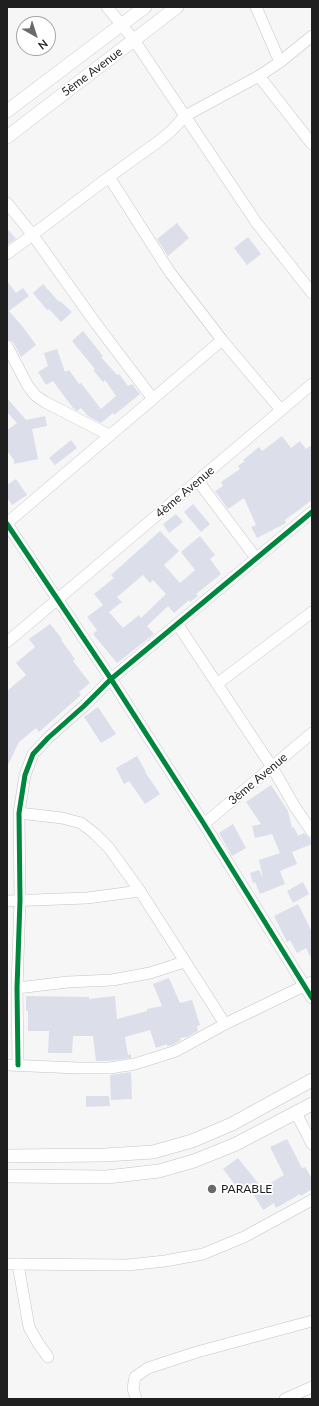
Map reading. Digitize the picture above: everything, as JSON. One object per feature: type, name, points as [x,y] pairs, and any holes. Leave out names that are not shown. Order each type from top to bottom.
[{"type":"street","points":[[107,7],[134,40],[256,222],[312,293]]},
{"type":"street","name":"5ème Avenue","points":[[7,110],[144,7]]},
{"type":"street","name":"5ème Avenue","points":[[7,136],[177,7]]},
{"type":"street","points":[[256,7],[280,62]]},
{"type":"street","points":[[7,254],[108,177],[159,141],[185,116],[258,76],[280,62],[312,36]]},
{"type":"street","points":[[258,76],[312,144]]},
{"type":"street","points":[[108,177],[169,271],[222,340],[281,410]]},
{"type":"street","points":[[7,203],[32,234],[94,321],[153,399]]},
{"type":"street","points":[[222,340],[109,435],[7,524],[111,679],[308,984],[312,998]]},
{"type":"street","points":[[7,346],[28,386],[36,396],[109,435]]},
{"type":"street","name":"4ème Avenue","points":[[7,642],[312,384]]},
{"type":"street","points":[[198,481],[256,558]]},
{"type":"street","points":[[308,984],[225,1024],[176,1051],[135,1064],[110,1068],[12,1065],[18,988],[20,900],[19,813],[25,775],[33,754],[111,679],[312,512]]},
{"type":"street","points":[[217,684],[312,612]]},
{"type":"street","points":[[178,624],[272,767],[295,807],[312,832]]},
{"type":"street","name":"3ème Avenue","points":[[204,824],[312,733]]},
{"type":"street","points":[[19,813],[62,818],[81,823],[109,848],[140,891],[225,1024]]},
{"type":"street","points":[[7,901],[87,898],[140,891]]},
{"type":"street","points":[[18,988],[68,982],[112,980],[150,973],[184,962]]},
{"type":"street","points":[[7,1156],[105,1155],[153,1152],[192,1142],[232,1124],[312,1080]]},
{"type":"street","points":[[7,1176],[107,1177],[159,1171],[194,1161],[236,1144],[312,1104]]},
{"type":"street","points":[[296,1113],[312,1144]]},
{"type":"street","points":[[48,1357],[38,1343],[29,1326],[13,1264],[128,1265],[165,1261],[203,1254],[244,1237],[312,1200]]},
{"type":"street","points":[[136,1399],[133,1388],[135,1377],[148,1368],[196,1352],[312,1321]]},
{"type":"street","points":[[285,1399],[312,1387]]},
{"type":"building","points":[[177,223],[189,238],[168,256],[157,239]]},
{"type":"building","points":[[7,228],[16,239],[7,245]]},
{"type":"building","points":[[248,237],[261,254],[247,265],[234,248]]},
{"type":"building","points":[[7,281],[16,293],[23,288],[29,296],[9,311],[36,345],[21,357],[13,342],[7,339]]},
{"type":"building","points":[[43,284],[59,302],[60,301],[72,312],[61,322],[49,309],[47,310],[33,293]]},
{"type":"building","points":[[83,331],[103,356],[101,357],[117,375],[119,374],[128,386],[132,384],[140,394],[114,415],[113,413],[101,423],[88,416],[81,408],[77,411],[73,408],[53,381],[46,385],[38,372],[48,366],[44,353],[57,349],[65,372],[69,370],[101,409],[116,396],[105,380],[103,382],[93,370],[95,369],[72,341]]},
{"type":"building","points":[[7,398],[26,420],[45,416],[47,426],[32,429],[38,459],[14,464],[14,460],[7,451],[7,430],[17,423],[7,412]]},
{"type":"building","points":[[282,436],[291,448],[300,441],[306,449],[312,445],[312,500],[285,520],[286,523],[257,538],[251,527],[256,525],[244,498],[228,509],[215,491],[223,486],[221,482],[240,469],[238,466],[245,461],[243,460],[259,447],[262,451]]},
{"type":"building","points":[[71,440],[77,448],[55,465],[49,458]]},
{"type":"building","points":[[16,479],[27,495],[12,505],[7,498],[7,485]]},
{"type":"building","points":[[193,504],[210,524],[201,532],[184,512]]},
{"type":"building","points":[[176,514],[183,522],[169,533],[163,524]]},
{"type":"building","points":[[160,531],[179,551],[164,565],[180,583],[195,570],[181,552],[200,536],[215,555],[210,559],[221,574],[196,594],[198,596],[190,602],[189,600],[174,613],[168,606],[147,626],[154,634],[117,663],[93,634],[97,630],[87,617],[103,605],[94,594],[114,578],[111,575]],"holes":[[[143,575],[150,583],[153,580],[166,594],[141,618],[139,615],[123,628],[109,612],[122,602],[117,597]]]},
{"type":"building","points":[[50,624],[75,659],[73,661],[90,683],[79,692],[81,695],[39,732],[36,728],[19,742],[7,767],[7,691],[26,675],[16,663],[35,647],[29,639]]},
{"type":"building","points":[[98,707],[116,734],[101,743],[84,717]]},
{"type":"building","points":[[137,756],[145,772],[160,794],[145,804],[129,781],[124,784],[116,768]]},
{"type":"building","points":[[271,785],[288,811],[292,828],[294,827],[298,836],[304,833],[310,839],[312,844],[292,852],[297,864],[280,871],[285,884],[260,894],[255,882],[253,883],[250,873],[259,870],[263,878],[259,860],[280,853],[272,834],[255,838],[252,826],[261,824],[246,802]]},
{"type":"building","points":[[233,824],[246,848],[232,856],[219,833]]},
{"type":"building","points":[[303,882],[309,894],[293,903],[287,891]]},
{"type":"building","points":[[298,904],[312,932],[312,960],[306,948],[297,953],[290,940],[287,942],[274,916]]},
{"type":"building","points":[[169,978],[180,1003],[192,1000],[200,1025],[197,1026],[198,1031],[187,1037],[180,1038],[181,1040],[173,1045],[167,1046],[167,1044],[156,1048],[150,1030],[125,1037],[128,1055],[131,1054],[131,1058],[96,1061],[93,1036],[73,1036],[72,1053],[48,1053],[49,1031],[28,1031],[26,996],[89,997],[89,999],[115,996],[117,1019],[147,1011],[147,1009],[162,1006],[153,984]]},
{"type":"building","points":[[131,1072],[132,1099],[111,1100],[110,1075]]},
{"type":"building","points":[[86,1096],[109,1096],[110,1106],[86,1107]]},
{"type":"building","points":[[287,1139],[302,1168],[305,1167],[312,1179],[312,1189],[276,1208],[274,1203],[263,1210],[249,1187],[241,1193],[223,1169],[238,1158],[262,1188],[284,1175],[270,1147]]},
{"type":"cycle path","points":[[18,1065],[17,988],[20,900],[19,813],[25,775],[33,754],[111,679],[312,512]]},
{"type":"cycle path","points":[[7,524],[111,679],[204,824],[312,998]]},
{"type":"place","name":"PARABLE","points":[[212,1189]]}]
